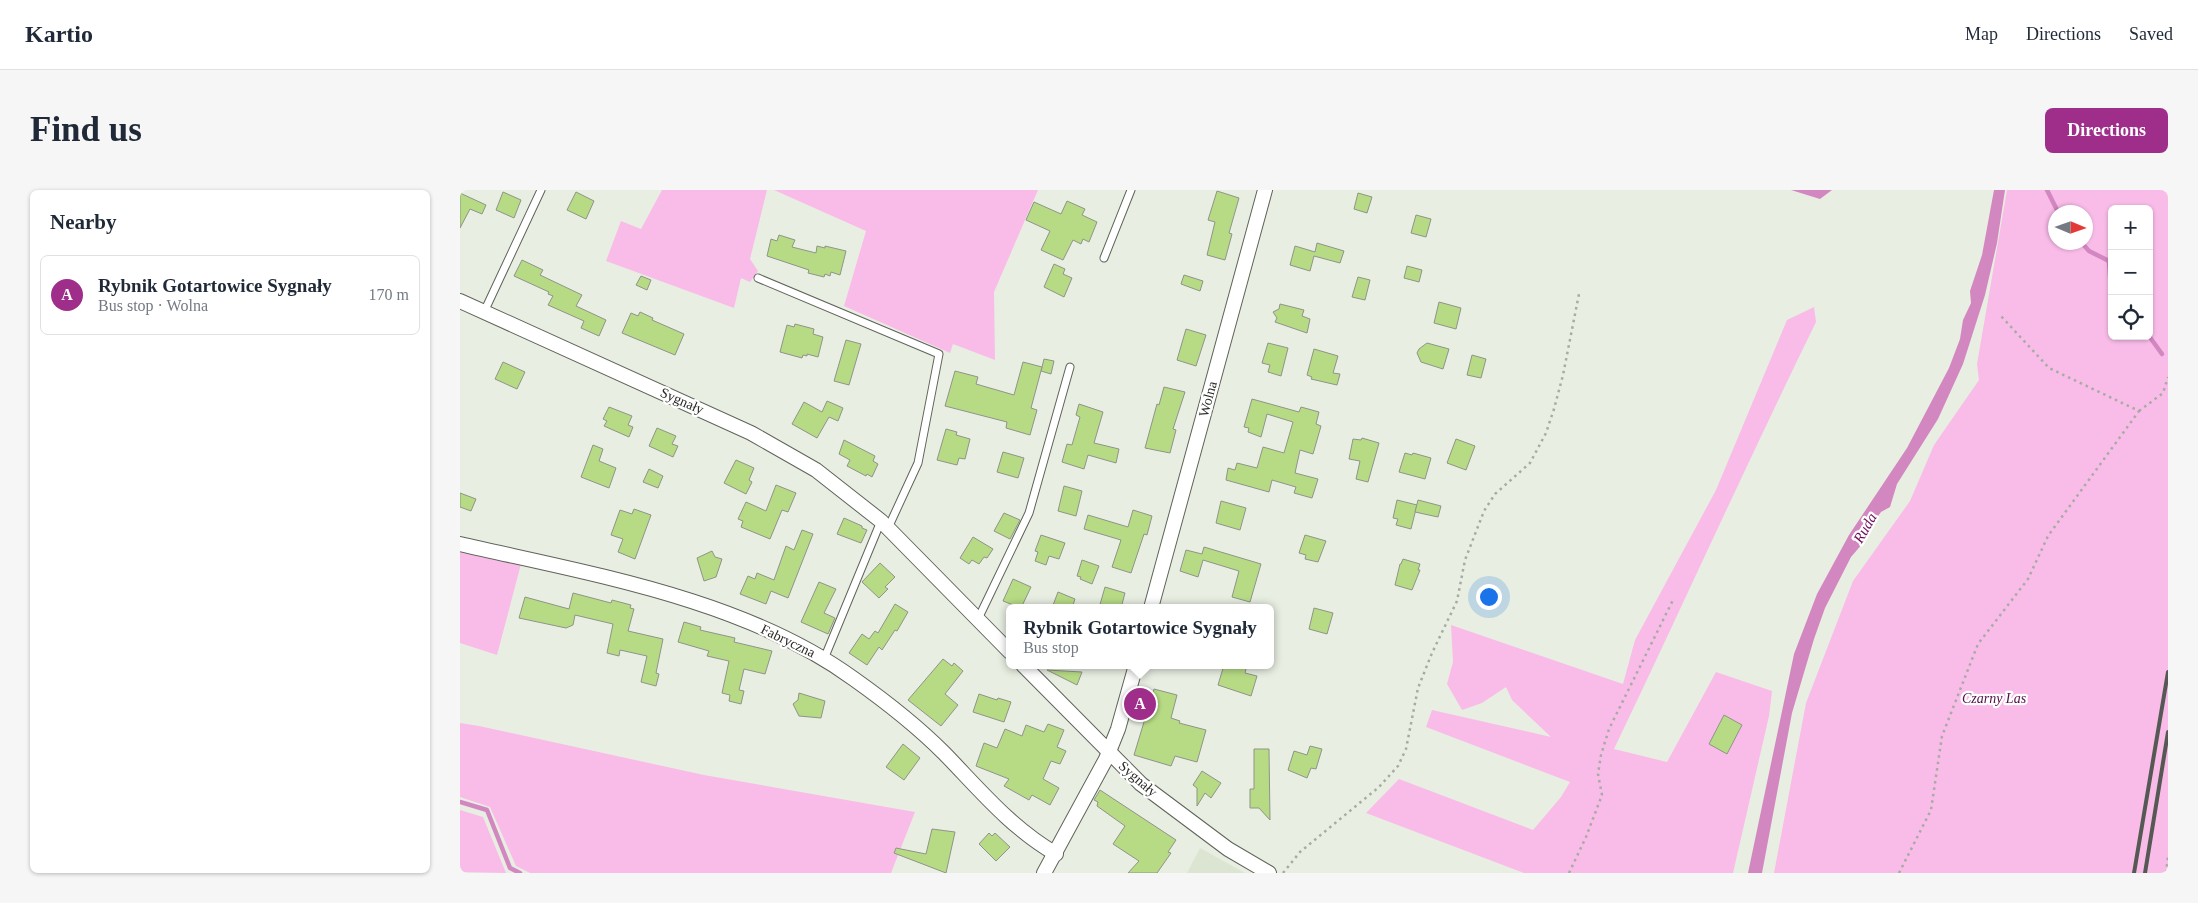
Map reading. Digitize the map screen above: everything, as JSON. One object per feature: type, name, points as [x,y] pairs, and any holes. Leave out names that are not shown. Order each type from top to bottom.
[{"type":"street","name":"Wolna","points":[[1152,604],[1265,190]]},
{"type":"street","name":"Sygnały","points":[[460,301],[764,439],[816,470],[884,524],[1006,648]]},
{"type":"street","name":"Fabryczna","points":[[460,544],[656,591],[749,622],[785,638],[824,659],[886,704],[942,751],[1011,823],[1056,854]]},
{"type":"street","name":"Sygnały","points":[[1027,669],[1141,784],[1228,849],[1269,873]]},
{"type":"street","points":[[1044,873],[1056,854],[1109,752],[1118,729],[1135,669]]},
{"type":"lane","points":[[484,312],[541,190]]},
{"type":"lane","points":[[1104,258],[1131,190]]},
{"type":"lane","points":[[758,278],[940,354],[918,463],[884,524],[824,659]]},
{"type":"lane","points":[[978,619],[1030,513],[1070,367]]},
{"type":"path","points":[[1282,873],[1300,852],[1379,787],[1398,766],[1407,742],[1413,705],[1418,688],[1457,601],[1465,560],[1484,511],[1494,494],[1530,463],[1546,433],[1565,366],[1579,294]]},
{"type":"path","points":[[2000,315],[2049,368],[2139,411]]},
{"type":"path","points":[[1899,873],[1931,810],[1942,736],[1978,644],[2028,579],[2048,536],[2139,411],[2163,393],[2168,376]]},
{"type":"path","points":[[1569,873],[1586,837],[1602,795],[1598,774],[1601,755],[1609,729],[1673,600]]},
{"type":"path","points":[[2166,873],[2168,856]]},
{"type":"shaded area","points":[[1200,848],[1245,873],[1187,873]]},
{"type":"green space","points":[[662,190],[767,190],[750,259],[758,271],[750,282],[741,278],[734,308],[606,261],[621,221],[641,229]]},
{"type":"green space","points":[[774,190],[1038,190],[994,292],[995,360],[953,344],[950,353],[844,306],[866,231]]},
{"type":"green space","name":"Czarny Las","points":[[2007,190],[2168,190],[2168,873],[1774,873],[1806,703],[1853,581],[1910,501],[1934,445],[1979,380],[1977,364]]},
{"type":"green space","points":[[1814,307],[1816,322],[1614,749],[1667,762],[1716,672],[1772,691],[1769,716],[1733,873],[1524,873],[1366,813],[1399,779],[1533,830],[1561,797],[1570,782],[1426,727],[1432,710],[1551,737],[1512,700],[1506,687],[1482,703],[1462,710],[1447,684],[1453,662],[1451,625],[1623,684],[1635,640],[1716,490],[1787,320]]},
{"type":"green space","points":[[460,552],[521,564],[497,655],[460,643]]},
{"type":"green space","points":[[460,723],[704,775],[915,812],[891,873],[530,873],[516,866],[490,807],[460,797]]},
{"type":"green space","points":[[460,810],[483,817],[506,873],[460,872]]},
{"type":"water","points":[[1791,190],[1832,190],[1820,199]]},
{"type":"water","name":"Ruda","points":[[1994,190],[2005,190],[1997,243],[1985,295],[1963,364],[1938,419],[1897,484],[1890,507],[1881,512],[1862,538],[1863,543],[1851,557],[1825,608],[1792,713],[1762,873],[1748,873],[1794,654],[1817,594],[1849,535],[1907,448],[1949,368],[1960,339],[1963,320],[1971,303],[1970,291],[1982,255]]},
{"type":"building","points":[[1217,191],[1239,198],[1229,233],[1232,234],[1225,260],[1207,255],[1215,222],[1208,220]]},
{"type":"building","points":[[503,192],[521,200],[514,218],[496,210]]},
{"type":"building","points":[[576,192],[594,201],[586,219],[567,210]]},
{"type":"building","points":[[460,193],[486,205],[482,214],[470,209],[460,228]]},
{"type":"building","points":[[1358,193],[1372,197],[1367,213],[1354,209]]},
{"type":"building","points":[[1067,201],[1085,209],[1082,215],[1097,222],[1089,242],[1083,239],[1081,244],[1073,240],[1063,260],[1041,250],[1050,231],[1026,220],[1034,202],[1061,214]]},
{"type":"building","points":[[1416,215],[1431,219],[1426,237],[1411,233]]},
{"type":"building","points":[[779,235],[795,240],[792,247],[816,253],[817,246],[846,251],[840,275],[831,272],[830,276],[825,274],[824,277],[808,273],[809,270],[767,256],[771,239],[777,241]]},
{"type":"building","points":[[1317,243],[1344,251],[1340,263],[1314,256],[1310,271],[1290,265],[1295,246],[1315,252]]},
{"type":"building","points":[[522,260],[543,270],[540,275],[582,295],[576,306],[606,320],[599,336],[581,328],[584,321],[548,305],[553,296],[548,294],[549,292],[514,276]]},
{"type":"building","points":[[1054,264],[1065,269],[1063,274],[1072,278],[1064,297],[1044,287]]},
{"type":"building","points":[[1407,266],[1422,270],[1419,282],[1404,278]]},
{"type":"building","points":[[1184,275],[1203,281],[1200,291],[1181,284]]},
{"type":"building","points":[[641,276],[651,280],[647,290],[636,285]]},
{"type":"building","points":[[1358,277],[1370,280],[1365,300],[1352,297]]},
{"type":"building","points":[[1439,302],[1461,308],[1456,329],[1434,323]]},
{"type":"building","points":[[1280,304],[1304,310],[1302,316],[1310,319],[1307,333],[1275,322],[1277,318],[1273,312],[1279,309]]},
{"type":"building","points":[[640,312],[653,318],[652,320],[684,334],[675,355],[622,333],[631,313],[638,316]]},
{"type":"building","points":[[795,324],[814,329],[813,334],[823,337],[818,357],[807,354],[807,356],[803,355],[802,358],[780,352],[787,325],[794,327]]},
{"type":"building","points":[[1186,329],[1206,335],[1196,366],[1177,360]]},
{"type":"building","points":[[846,340],[861,344],[849,385],[834,381]]},
{"type":"building","points":[[1268,343],[1288,348],[1281,376],[1268,372],[1270,365],[1262,363]]},
{"type":"building","points":[[1427,343],[1449,349],[1443,369],[1421,362],[1417,353]]},
{"type":"building","points":[[1314,349],[1338,356],[1333,373],[1340,374],[1337,385],[1311,379],[1312,377],[1307,375]]},
{"type":"building","points":[[1472,355],[1486,359],[1481,378],[1467,375]]},
{"type":"building","points":[[1044,359],[1054,361],[1051,374],[1041,371]]},
{"type":"building","points":[[503,362],[525,372],[517,389],[495,379]]},
{"type":"building","points":[[1023,362],[1042,367],[1031,408],[1037,410],[1030,435],[1006,428],[1007,422],[945,406],[955,371],[978,377],[976,384],[1014,395]]},
{"type":"building","points":[[1164,387],[1185,392],[1173,429],[1176,430],[1170,453],[1145,448],[1157,404],[1159,405]]},
{"type":"building","points":[[1252,399],[1299,412],[1301,407],[1319,412],[1316,424],[1321,426],[1313,454],[1300,450],[1295,473],[1318,479],[1312,498],[1294,493],[1296,487],[1272,480],[1269,492],[1226,480],[1228,468],[1235,470],[1237,463],[1257,468],[1263,447],[1284,453],[1293,422],[1267,414],[1261,437],[1248,432],[1249,428],[1244,427]]},
{"type":"building","points":[[827,401],[843,408],[838,421],[829,417],[817,438],[792,424],[804,402],[822,412]]},
{"type":"building","points":[[1079,404],[1103,412],[1094,443],[1119,449],[1116,463],[1088,455],[1084,469],[1062,462],[1067,444],[1072,445],[1080,417],[1076,415]]},
{"type":"building","points":[[609,407],[632,416],[628,425],[633,427],[629,437],[604,426],[607,421],[603,419]]},
{"type":"building","points":[[657,428],[676,436],[672,444],[678,446],[673,457],[649,446]]},
{"type":"building","points":[[946,429],[957,432],[956,435],[970,439],[965,459],[959,458],[957,465],[937,460]]},
{"type":"building","points":[[1362,438],[1379,443],[1368,482],[1356,479],[1360,461],[1349,459],[1353,439],[1361,440]]},
{"type":"building","points":[[1456,439],[1475,446],[1466,470],[1447,463]]},
{"type":"building","points":[[844,440],[875,456],[873,461],[878,464],[872,477],[867,474],[866,476],[847,466],[850,460],[839,454]]},
{"type":"building","points":[[593,445],[603,449],[599,461],[616,468],[609,488],[581,477]]},
{"type":"building","points":[[1003,452],[1024,458],[1018,478],[997,472]]},
{"type":"building","points":[[1405,453],[1412,455],[1413,453],[1431,458],[1425,479],[1399,472]]},
{"type":"building","points":[[736,460],[754,468],[749,480],[752,482],[746,494],[724,483]]},
{"type":"building","points":[[649,469],[663,476],[658,488],[643,482]]},
{"type":"building","points":[[776,485],[796,493],[788,512],[782,510],[770,539],[741,527],[743,521],[738,519],[746,502],[766,511]]},
{"type":"building","points":[[1064,486],[1082,491],[1076,516],[1058,511]]},
{"type":"building","points":[[460,493],[476,499],[471,511],[460,507]]},
{"type":"building","points":[[1397,500],[1417,505],[1411,529],[1396,525],[1398,519],[1393,518]]},
{"type":"building","points":[[1418,500],[1441,506],[1438,517],[1415,512]]},
{"type":"building","points":[[1221,501],[1246,508],[1240,530],[1216,523]]},
{"type":"building","points":[[634,509],[651,515],[635,559],[618,552],[623,539],[611,535],[620,510],[632,514]]},
{"type":"building","points":[[1133,510],[1152,516],[1147,535],[1144,534],[1131,573],[1112,567],[1121,540],[1084,529],[1088,515],[1128,527]]},
{"type":"building","points":[[1004,513],[1020,520],[1010,539],[994,531]]},
{"type":"building","points":[[844,518],[867,530],[861,543],[837,534]]},
{"type":"building","points":[[802,530],[813,534],[788,598],[771,591],[766,604],[740,594],[748,576],[755,579],[757,573],[774,580],[786,546],[794,550]]},
{"type":"building","points":[[1041,535],[1065,543],[1059,559],[1049,556],[1046,565],[1035,561],[1038,552],[1035,551]]},
{"type":"building","points":[[1305,535],[1326,541],[1318,562],[1305,559],[1306,555],[1299,553]]},
{"type":"building","points":[[973,537],[993,549],[987,558],[984,557],[979,564],[972,560],[969,564],[960,558]]},
{"type":"building","points":[[1204,547],[1261,564],[1250,602],[1232,597],[1239,571],[1203,560],[1198,577],[1180,571],[1186,550],[1202,554]]},
{"type":"building","points":[[712,551],[715,557],[722,559],[716,577],[704,581],[697,558]]},
{"type":"building","points":[[1403,559],[1420,564],[1418,570],[1420,570],[1412,590],[1395,585]]},
{"type":"building","points":[[1082,560],[1099,566],[1092,584],[1077,576]]},
{"type":"building","points":[[880,563],[895,577],[885,587],[888,589],[879,598],[862,582]]},
{"type":"building","points":[[1013,579],[1031,587],[1023,604],[1011,604],[1003,601]]},
{"type":"building","points":[[819,582],[836,589],[824,613],[835,618],[828,634],[801,622]]},
{"type":"building","points":[[1105,587],[1125,593],[1122,604],[1100,604]]},
{"type":"building","points":[[1058,592],[1075,599],[1073,604],[1054,604]]},
{"type":"building","points":[[573,593],[611,603],[612,600],[631,605],[630,608],[634,609],[628,631],[663,639],[656,673],[659,674],[656,686],[641,682],[647,656],[620,650],[619,656],[607,653],[613,624],[575,615],[573,625],[566,628],[519,618],[525,597],[569,609]]},
{"type":"building","points":[[895,604],[908,612],[897,631],[895,630],[882,650],[879,647],[867,665],[849,653],[862,634],[869,639],[875,631],[878,633]]},
{"type":"building","points":[[1314,608],[1333,613],[1327,634],[1309,629]]},
{"type":"building","points":[[684,622],[701,627],[700,630],[735,638],[734,642],[772,651],[765,674],[744,669],[739,690],[744,691],[741,704],[729,701],[730,695],[722,693],[729,661],[707,656],[709,651],[678,642]]},
{"type":"building","points":[[943,659],[952,666],[954,663],[963,671],[945,694],[958,705],[941,726],[908,700]]},
{"type":"building","points":[[1223,669],[1246,669],[1245,673],[1257,676],[1251,696],[1218,685]]},
{"type":"building","points":[[1047,670],[1082,672],[1077,685]]},
{"type":"building","points":[[1154,689],[1177,695],[1171,718],[1180,721],[1179,723],[1206,730],[1197,762],[1175,756],[1171,766],[1134,755]]},
{"type":"building","points":[[799,693],[825,701],[821,718],[799,716],[793,704],[798,700]]},
{"type":"building","points":[[979,694],[1011,702],[1004,722],[973,712]]},
{"type":"building","points":[[1724,715],[1742,725],[1727,754],[1709,744]]},
{"type":"building","points":[[1048,724],[1064,730],[1057,747],[1066,751],[1060,764],[1051,761],[1043,779],[1059,788],[1050,805],[1032,795],[1029,800],[1004,786],[1009,779],[976,766],[984,743],[997,748],[1005,729],[1022,736],[1026,725],[1044,732]]},
{"type":"building","points":[[903,744],[920,758],[904,780],[886,767]]},
{"type":"building","points":[[1310,746],[1322,749],[1316,769],[1311,768],[1307,778],[1288,770],[1294,751],[1307,755]]},
{"type":"building","points":[[1254,749],[1269,749],[1270,820],[1259,808],[1250,808],[1250,789],[1254,789]]},
{"type":"building","points":[[1202,771],[1221,783],[1211,798],[1205,793],[1197,806],[1197,788],[1193,785]]},
{"type":"building","points":[[1100,790],[1176,840],[1168,852],[1171,853],[1157,873],[1128,873],[1139,861],[1113,844],[1125,826],[1097,806],[1098,802],[1094,800]]},
{"type":"building","points":[[932,829],[955,832],[946,873],[894,853],[896,848],[926,854]]},
{"type":"building","points":[[989,833],[992,836],[995,833],[1010,847],[996,861],[979,844]]},
{"type":"waterway","points":[[2047,190],[2054,205]]},
{"type":"waterway","points":[[2088,250],[2109,261],[2111,295]]},
{"type":"waterway","points":[[2152,340],[2162,354]]},
{"type":"waterway","points":[[460,802],[487,810],[510,868],[520,873]]},
{"type":"railway","points":[[2134,873],[2168,672]]},
{"type":"railway","points":[[2145,873],[2168,732]]},
{"type":"place","name":"Rybnik Gotartowice Sygnały","points":[[1140,704]]}]
